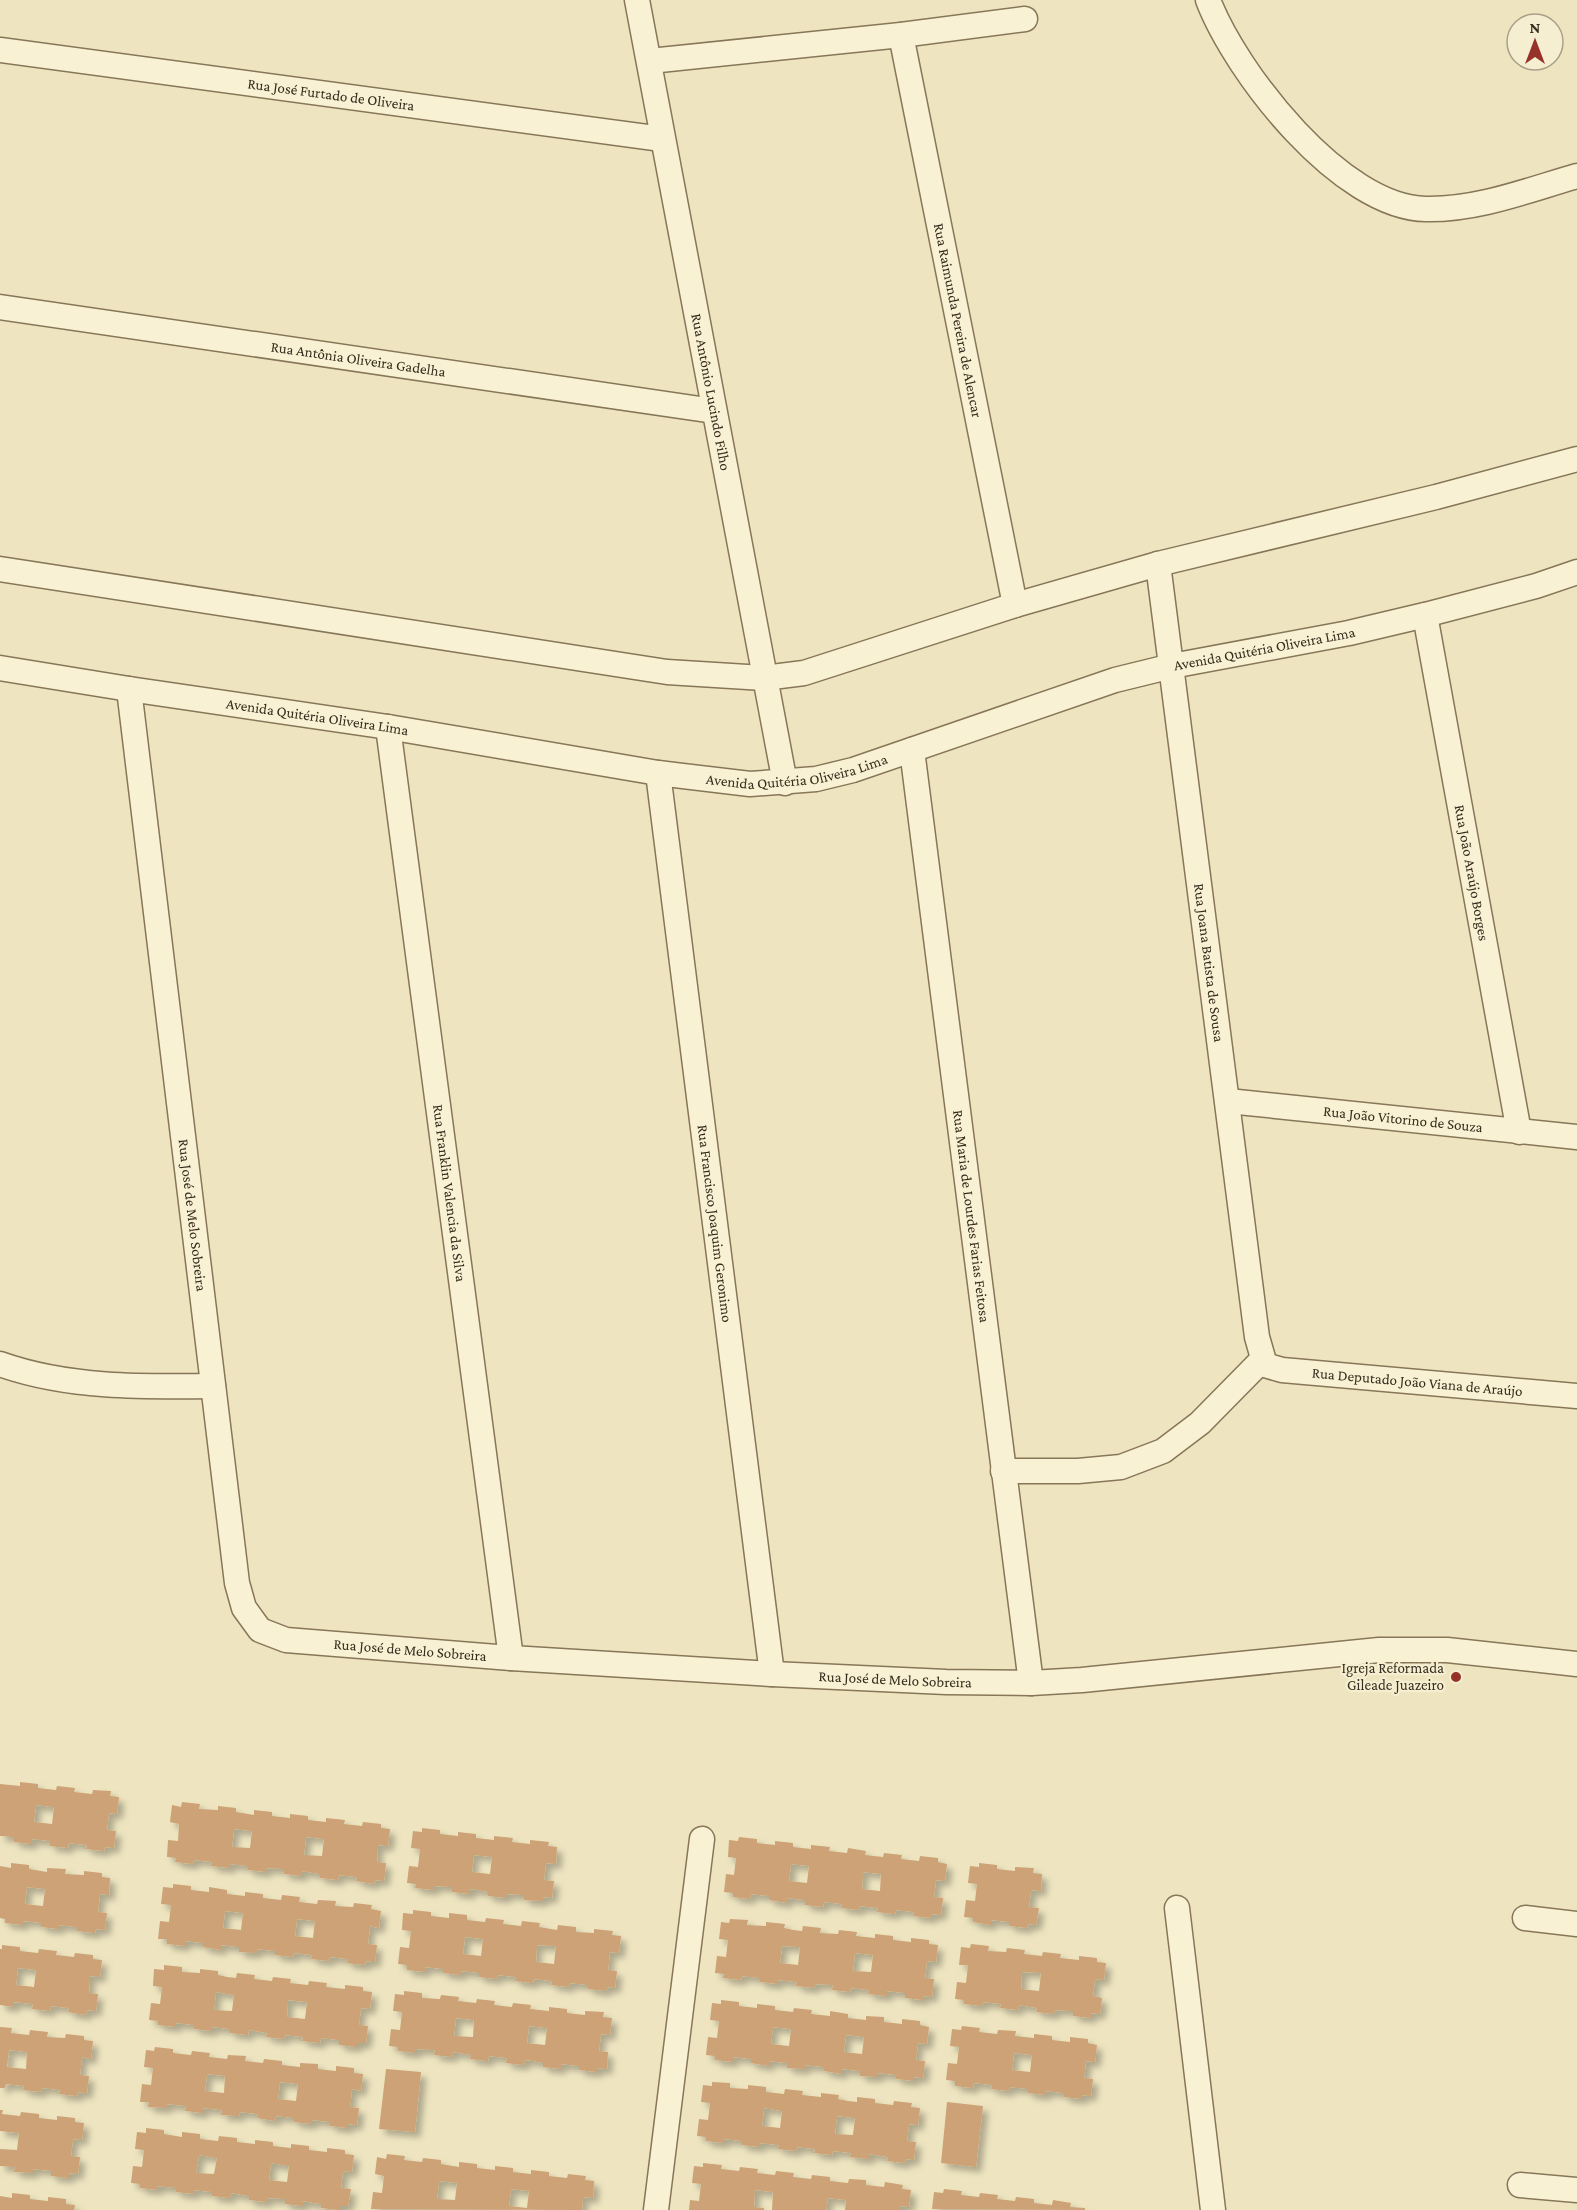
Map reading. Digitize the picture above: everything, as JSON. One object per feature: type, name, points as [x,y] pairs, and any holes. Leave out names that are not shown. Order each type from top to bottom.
[{"type":"street","name":"Rua Antônio Lucindo Filho","points":[[637,0],[784,783]]},
{"type":"street","points":[[1208,0],[1217,22],[1257,87],[1298,136],[1335,168],[1379,199],[1424,210],[1476,205],[1577,176]]},
{"type":"street","points":[[650,62],[1025,19]]},
{"type":"street","name":"Rua Raimunda Pereira de Alencar","points":[[901,34],[1015,605]]},
{"type":"street","name":"Rua José Furtado de Oliveira","points":[[0,50],[662,139]]},
{"type":"street","name":"Rua Antônia Oliveira Gadelha","points":[[0,307],[714,411]]},
{"type":"street","points":[[0,568],[667,672],[764,678],[804,673],[1015,605],[1158,564],[1436,497],[1577,459]]},
{"type":"street","name":"Rua Joana Batista de Sousa","points":[[1158,564],[1257,1337],[1262,1360]]},
{"type":"street","name":"Avenida Quitéria Oliveira Lima","points":[[0,668],[388,727],[658,773],[750,784],[784,783],[816,779],[853,770],[1115,680],[1172,666],[1349,633],[1536,586],[1577,572]]},
{"type":"street","name":"Rua João Araújo Borges","points":[[1425,615],[1520,1132]]},
{"type":"street","name":"Rua José de Melo Sobreira","points":[[129,689],[237,1583],[244,1608],[260,1630],[286,1640],[511,1658],[946,1682],[1031,1683],[1082,1680],[1379,1650],[1447,1650],[1577,1664]]},
{"type":"street","name":"Rua Franklin Valencia da Silva","points":[[388,727],[511,1658]]},
{"type":"street","name":"Rua Maria de Lourdes Farias Feitosa","points":[[912,750],[1031,1683]]},
{"type":"street","name":"Rua Francisco Joaquim Geronimo","points":[[658,773],[772,1674]]},
{"type":"street","name":"Rua João Vitorino de Souza","points":[[1228,1101],[1577,1137]]},
{"type":"street","points":[[1003,1471],[1078,1471],[1121,1467],[1163,1451],[1200,1423],[1262,1360]]},
{"type":"street","name":"Rua Deputado João Viana de Araújo","points":[[1262,1360],[1265,1365],[1282,1370],[1577,1396]]},
{"type":"street","points":[[0,1364],[27,1374],[67,1380],[157,1387],[213,1386]]},
{"type":"street","points":[[656,2210],[702,1839]]},
{"type":"street","points":[[1177,1908],[1213,2210]]},
{"type":"street","points":[[1525,1918],[1577,1924]]},
{"type":"street","points":[[1520,2185],[1577,2190]]},
{"type":"building","points":[[20,1782],[38,1784],[38,1788],[56,1790],[57,1786],[75,1788],[74,1792],[92,1794],[93,1790],[111,1791],[110,1796],[119,1797],[117,1814],[109,1813],[107,1830],[116,1831],[114,1848],[105,1847],[104,1851],[86,1849],[87,1845],[69,1843],[68,1848],[50,1846],[50,1841],[32,1839],[32,1844],[14,1842],[14,1837],[0,1836],[0,1784],[20,1786]],"holes":[[[36,1805],[54,1807],[52,1824],[34,1822]]]},
{"type":"building","points":[[182,1802],[200,1804],[199,1809],[218,1810],[218,1806],[236,1808],[236,1812],[254,1815],[254,1810],[272,1812],[272,1816],[290,1818],[290,1814],[308,1816],[308,1820],[326,1822],[326,1818],[345,1820],[344,1824],[362,1826],[363,1822],[381,1824],[381,1828],[390,1829],[388,1846],[378,1845],[377,1862],[386,1863],[384,1881],[375,1880],[374,1884],[356,1881],[357,1877],[339,1875],[338,1880],[320,1878],[320,1874],[302,1871],[302,1876],[284,1874],[284,1869],[266,1868],[266,1872],[248,1870],[248,1866],[230,1864],[230,1868],[211,1866],[212,1862],[194,1860],[193,1864],[175,1862],[176,1858],[167,1857],[168,1840],[178,1841],[179,1824],[170,1822],[172,1805],[181,1807]],"holes":[[[234,1829],[252,1831],[250,1848],[232,1847]],[[306,1837],[324,1839],[322,1856],[304,1855]]]},
{"type":"building","points":[[422,1828],[440,1830],[440,1834],[458,1836],[458,1832],[476,1834],[476,1838],[494,1840],[494,1836],[513,1838],[512,1842],[530,1844],[530,1840],[549,1842],[548,1846],[557,1847],[556,1864],[546,1863],[544,1880],[554,1881],[552,1898],[543,1897],[543,1901],[524,1900],[524,1895],[506,1894],[506,1898],[488,1896],[488,1892],[470,1889],[470,1894],[452,1892],[452,1887],[434,1886],[434,1890],[415,1888],[416,1884],[407,1883],[409,1866],[418,1867],[420,1849],[411,1848],[413,1831],[422,1832]],"holes":[[[474,1855],[492,1857],[490,1874],[472,1872]]]},
{"type":"building","points":[[739,1837],[757,1839],[757,1843],[775,1845],[775,1841],[793,1843],[793,1847],[811,1849],[811,1845],[830,1847],[829,1851],[847,1853],[848,1848],[866,1851],[865,1855],[883,1857],[884,1853],[902,1855],[901,1859],[919,1861],[920,1856],[938,1858],[938,1862],[947,1864],[945,1881],[936,1880],[934,1897],[943,1898],[941,1915],[932,1914],[932,1918],[913,1916],[914,1912],[896,1910],[895,1914],[877,1912],[878,1908],[860,1906],[859,1910],[841,1908],[842,1904],[824,1902],[823,1907],[805,1905],[805,1900],[787,1898],[787,1903],[769,1900],[769,1896],[751,1894],[750,1899],[733,1897],[733,1893],[724,1892],[726,1874],[734,1875],[736,1858],[728,1857],[729,1840],[738,1841]],"holes":[[[791,1864],[809,1866],[807,1883],[789,1881]],[[863,1872],[881,1874],[880,1891],[862,1889]]]},
{"type":"building","points":[[11,1863],[29,1865],[29,1869],[47,1872],[47,1868],[66,1869],[65,1874],[84,1875],[84,1871],[102,1873],[102,1877],[110,1878],[109,1895],[100,1894],[98,1912],[107,1913],[105,1930],[96,1929],[95,1933],[77,1931],[77,1927],[59,1925],[59,1929],[41,1927],[41,1923],[33,1922],[23,1921],[23,1925],[5,1923],[5,1919],[0,1918],[0,1866],[11,1868]],"holes":[[[27,1887],[45,1889],[43,1906],[25,1904]]]},
{"type":"building","points":[[979,1863],[997,1865],[997,1869],[1015,1871],[1015,1867],[1034,1868],[1033,1873],[1042,1874],[1041,1891],[1031,1890],[1029,1907],[1039,1908],[1036,1925],[1028,1924],[1027,1928],[1009,1926],[1009,1922],[991,1920],[991,1925],[973,1922],[973,1918],[964,1917],[966,1900],[975,1901],[977,1884],[968,1883],[970,1866],[979,1867]]},
{"type":"building","points":[[173,1884],[191,1886],[191,1890],[209,1892],[209,1887],[227,1890],[227,1894],[245,1896],[245,1892],[263,1894],[263,1898],[281,1900],[282,1895],[300,1897],[299,1902],[317,1904],[318,1900],[336,1901],[335,1906],[353,1907],[354,1903],[372,1905],[371,1909],[381,1911],[379,1928],[370,1926],[368,1944],[377,1945],[375,1962],[366,1961],[365,1965],[347,1963],[348,1959],[330,1957],[329,1961],[311,1959],[312,1955],[294,1953],[293,1957],[275,1955],[275,1951],[257,1949],[257,1953],[239,1952],[239,1947],[221,1945],[221,1950],[203,1947],[203,1943],[185,1941],[185,1946],[167,1944],[167,1939],[158,1939],[160,1921],[169,1922],[171,1905],[161,1904],[163,1887],[173,1888]],"holes":[[[225,1911],[243,1913],[241,1930],[223,1928]],[[297,1919],[315,1921],[313,1938],[295,1936]]]},
{"type":"building","points":[[413,1910],[431,1912],[431,1916],[449,1918],[449,1913],[467,1915],[467,1920],[485,1922],[486,1918],[504,1920],[503,1924],[521,1926],[522,1921],[540,1923],[539,1927],[557,1930],[558,1925],[576,1927],[576,1932],[594,1933],[594,1929],[613,1931],[612,1935],[621,1936],[619,1953],[610,1952],[608,1970],[617,1971],[615,1988],[607,1987],[606,1991],[588,1989],[588,1985],[570,1983],[569,1987],[551,1985],[552,1981],[534,1979],[533,1983],[515,1981],[516,1977],[498,1975],[497,1979],[479,1977],[479,1973],[471,1972],[461,1971],[461,1975],[443,1973],[443,1969],[425,1967],[425,1972],[407,1970],[407,1965],[398,1964],[400,1947],[409,1948],[411,1931],[402,1930],[403,1913],[413,1914]],"holes":[[[465,1937],[483,1939],[481,1956],[463,1954]],[[537,1945],[556,1946],[554,1964],[536,1962]]]},
{"type":"building","points":[[730,1919],[748,1920],[747,1925],[766,1926],[766,1922],[785,1924],[784,1928],[802,1931],[803,1926],[821,1928],[820,1933],[838,1934],[839,1930],[857,1932],[856,1936],[875,1938],[875,1934],[893,1936],[893,1940],[911,1942],[911,1938],[929,1940],[929,1944],[938,1945],[936,1962],[927,1961],[925,1978],[934,1979],[932,1997],[923,1996],[923,2000],[905,1998],[905,1993],[887,1991],[887,1996],[868,1994],[869,1990],[851,1988],[850,1992],[832,1990],[833,1985],[815,1984],[814,1988],[796,1986],[797,1982],[778,1980],[778,1984],[760,1982],[760,1978],[742,1976],[741,1980],[723,1978],[724,1974],[715,1973],[717,1956],[726,1957],[728,1940],[719,1939],[721,1922],[729,1923]],"holes":[[[782,1946],[800,1947],[798,1965],[780,1963]],[[855,1953],[873,1955],[871,1972],[853,1971]]]},
{"type":"building","points":[[971,1944],[989,1946],[988,1951],[1006,1952],[1007,1948],[1025,1950],[1024,1954],[1042,1956],[1043,1952],[1061,1954],[1060,1958],[1079,1960],[1079,1956],[1097,1958],[1097,1962],[1106,1963],[1104,1980],[1095,1979],[1093,1996],[1102,1998],[1100,2014],[1091,2013],[1091,2018],[1073,2016],[1073,2011],[1055,2010],[1054,2014],[1036,2012],[1037,2008],[1019,2005],[1018,2010],[1000,2008],[1001,2004],[983,2002],[982,2006],[964,2004],[964,2000],[955,1999],[957,1982],[966,1983],[968,1965],[959,1965],[961,1947],[970,1948]],"holes":[[[1022,1972],[1041,1973],[1039,1991],[1021,1989]]]},
{"type":"building","points":[[2,1945],[20,1947],[20,1951],[38,1953],[39,1949],[57,1951],[56,1955],[74,1957],[75,1953],[93,1955],[93,1959],[102,1960],[100,1977],[90,1976],[89,1993],[98,1994],[96,2011],[87,2010],[86,2015],[68,2012],[69,2008],[51,2006],[50,2011],[32,2009],[33,2004],[14,2002],[14,2007],[0,2005],[0,1949]],"holes":[[[18,1968],[36,1970],[34,1987],[16,1985]]]},
{"type":"building","points":[[164,1965],[182,1967],[182,1972],[200,1973],[200,1969],[218,1971],[218,1975],[236,1978],[237,1973],[255,1975],[254,1979],[272,1981],[273,1977],[291,1979],[290,1983],[308,1985],[309,1981],[327,1983],[326,1987],[345,1989],[345,1985],[363,1987],[363,1991],[372,1992],[370,2009],[361,2008],[359,2025],[368,2026],[366,2043],[357,2043],[357,2047],[339,2045],[339,2040],[321,2038],[320,2043],[302,2041],[303,2037],[285,2035],[284,2039],[266,2037],[267,2033],[249,2030],[248,2035],[230,2033],[230,2029],[212,2027],[212,2031],[194,2029],[194,2025],[176,2023],[176,2027],[158,2025],[158,2021],[149,2020],[151,2003],[160,2004],[162,1987],[153,1986],[154,1969],[164,1970]],"holes":[[[216,1992],[234,1995],[232,2011],[214,2010]],[[288,2000],[307,2002],[305,2019],[287,2017]]]},
{"type":"building","points":[[404,1991],[422,1993],[422,1998],[440,1999],[441,1995],[459,1997],[458,2001],[476,2003],[477,1999],[495,2001],[494,2005],[512,2007],[513,2003],[531,2005],[530,2009],[549,2011],[549,2007],[567,2009],[567,2013],[585,2015],[585,2011],[604,2012],[603,2017],[612,2018],[610,2035],[601,2034],[599,2051],[608,2052],[607,2069],[597,2068],[597,2072],[579,2070],[579,2066],[561,2064],[561,2069],[543,2067],[543,2063],[525,2060],[524,2065],[506,2063],[507,2058],[489,2056],[488,2061],[470,2059],[471,2055],[453,2052],[452,2057],[434,2055],[435,2050],[416,2049],[416,2053],[398,2051],[398,2047],[389,2046],[391,2029],[400,2030],[402,2012],[393,2011],[395,1994],[404,1995]],"holes":[[[456,2018],[474,2020],[473,2037],[454,2036]],[[529,2026],[547,2028],[545,2045],[527,2043]]]},
{"type":"building","points":[[721,2000],[739,2002],[739,2006],[757,2008],[757,2004],[775,2006],[775,2010],[793,2012],[794,2008],[812,2010],[811,2014],[830,2016],[830,2011],[848,2014],[848,2018],[866,2020],[866,2016],[884,2017],[884,2022],[902,2024],[902,2019],[920,2021],[920,2025],[929,2027],[927,2044],[918,2043],[916,2060],[925,2061],[923,2078],[914,2077],[914,2081],[896,2079],[896,2075],[878,2073],[878,2077],[860,2076],[860,2071],[842,2069],[842,2074],[824,2071],[824,2067],[805,2065],[805,2069],[787,2068],[787,2063],[769,2061],[769,2066],[751,2063],[751,2059],[733,2057],[733,2062],[715,2060],[715,2056],[706,2055],[708,2037],[717,2038],[719,2021],[710,2020],[712,2003],[721,2004]],"holes":[[[773,2027],[791,2029],[789,2046],[771,2044]],[[846,2035],[864,2037],[862,2054],[844,2052]]]},
{"type":"building","points":[[962,2026],[980,2028],[979,2032],[997,2034],[998,2030],[1016,2031],[1015,2036],[1034,2038],[1034,2034],[1052,2036],[1052,2040],[1070,2042],[1070,2037],[1088,2039],[1088,2043],[1097,2045],[1095,2062],[1086,2061],[1084,2078],[1093,2079],[1091,2096],[1082,2095],[1082,2099],[1064,2097],[1064,2093],[1046,2091],[1046,2095],[1028,2093],[1028,2089],[1010,2087],[1009,2091],[991,2089],[992,2085],[974,2083],[973,2088],[955,2086],[955,2081],[946,2080],[948,2063],[957,2064],[959,2047],[950,2046],[952,2029],[961,2030]],"holes":[[[1014,2053],[1032,2055],[1030,2072],[1012,2070]]]},
{"type":"building","points":[[0,2027],[12,2028],[11,2033],[29,2035],[30,2030],[48,2032],[47,2037],[65,2038],[66,2034],[84,2036],[84,2040],[93,2041],[91,2059],[82,2057],[80,2075],[89,2076],[87,2093],[78,2092],[77,2096],[59,2094],[60,2090],[42,2088],[41,2092],[23,2090],[24,2086],[6,2084],[5,2088],[0,2088]],"holes":[[[9,2050],[27,2052],[26,2069],[7,2067]]]},
{"type":"building","points":[[155,2047],[173,2049],[173,2053],[191,2055],[192,2051],[210,2053],[209,2057],[227,2059],[228,2055],[246,2056],[245,2061],[263,2063],[264,2059],[282,2061],[282,2065],[300,2067],[300,2063],[318,2064],[318,2069],[336,2071],[336,2066],[354,2068],[354,2073],[363,2074],[361,2091],[352,2089],[350,2107],[359,2108],[357,2125],[348,2124],[348,2128],[330,2126],[330,2122],[312,2120],[312,2124],[294,2122],[294,2118],[276,2116],[275,2121],[257,2118],[258,2114],[240,2112],[239,2116],[221,2115],[222,2110],[203,2108],[203,2113],[185,2111],[186,2106],[167,2104],[167,2108],[148,2107],[149,2102],[140,2102],[142,2084],[151,2085],[153,2068],[144,2067],[146,2050],[154,2051]],"holes":[[[207,2074],[225,2076],[224,2093],[205,2091]],[[280,2082],[298,2084],[296,2101],[278,2099]]]},
{"type":"building","points":[[386,2069],[421,2072],[415,2132],[379,2129]]},
{"type":"building","points":[[712,2082],[730,2083],[730,2088],[748,2089],[748,2085],[766,2087],[766,2092],[784,2094],[785,2089],[803,2091],[802,2095],[821,2097],[821,2093],[839,2095],[838,2099],[857,2102],[857,2097],[875,2099],[875,2103],[893,2105],[894,2101],[912,2103],[911,2107],[920,2108],[918,2125],[909,2124],[907,2141],[916,2142],[914,2160],[906,2159],[905,2163],[887,2161],[888,2157],[869,2154],[869,2159],[850,2157],[851,2153],[833,2151],[832,2155],[814,2153],[815,2149],[797,2147],[796,2151],[778,2149],[779,2145],[760,2143],[760,2147],[742,2145],[742,2141],[724,2139],[724,2143],[706,2141],[706,2137],[697,2136],[699,2119],[708,2120],[710,2103],[701,2102],[703,2085],[712,2086]],"holes":[[[764,2108],[782,2111],[780,2128],[762,2126]],[[837,2116],[855,2118],[853,2135],[835,2134]]]},
{"type":"building","points":[[947,2102],[983,2106],[976,2167],[941,2163]]},
{"type":"building","points":[[0,2110],[3,2110],[2,2114],[20,2116],[21,2112],[39,2114],[39,2118],[57,2120],[57,2116],[75,2118],[75,2122],[84,2123],[82,2140],[73,2139],[71,2156],[80,2157],[78,2174],[69,2173],[69,2178],[51,2176],[51,2171],[33,2169],[33,2173],[14,2172],[15,2167],[0,2166],[0,2149],[17,2150],[19,2133],[0,2131]]},
{"type":"building","points":[[146,2128],[164,2130],[164,2134],[182,2137],[182,2132],[200,2134],[200,2139],[218,2141],[219,2136],[237,2138],[237,2142],[255,2144],[255,2140],[273,2142],[273,2146],[291,2148],[291,2144],[309,2146],[309,2150],[327,2152],[327,2148],[345,2150],[345,2154],[354,2155],[352,2172],[343,2171],[341,2188],[351,2189],[348,2206],[339,2206],[339,2210],[321,2208],[321,2204],[303,2201],[303,2206],[285,2204],[285,2199],[267,2198],[267,2202],[249,2200],[249,2196],[231,2193],[230,2198],[212,2196],[212,2192],[194,2190],[194,2194],[176,2192],[176,2188],[158,2186],[158,2190],[140,2188],[140,2184],[131,2183],[133,2166],[142,2167],[144,2150],[135,2149],[137,2132],[146,2133]],"holes":[[[199,2155],[217,2158],[214,2174],[196,2173]],[[271,2163],[289,2166],[287,2182],[269,2180]]]},
{"type":"building","points":[[387,2154],[405,2156],[404,2160],[422,2162],[423,2158],[441,2160],[441,2164],[459,2167],[459,2162],[477,2164],[477,2168],[495,2170],[495,2166],[513,2168],[513,2172],[531,2174],[531,2170],[549,2172],[549,2176],[567,2178],[568,2174],[586,2176],[585,2180],[594,2181],[593,2198],[583,2197],[582,2210],[371,2209],[373,2192],[382,2193],[384,2176],[375,2174],[377,2157],[386,2159]],"holes":[[[439,2181],[457,2183],[455,2200],[437,2199]],[[511,2189],[529,2191],[527,2208],[509,2206]]]},
{"type":"building","points":[[703,2163],[722,2165],[721,2169],[739,2171],[740,2167],[758,2169],[757,2173],[775,2175],[776,2171],[794,2173],[793,2177],[811,2179],[812,2175],[830,2177],[830,2181],[848,2183],[849,2179],[866,2180],[866,2185],[884,2187],[885,2182],[903,2185],[902,2189],[911,2190],[909,2207],[900,2206],[900,2210],[845,2210],[846,2200],[828,2198],[826,2210],[772,2210],[773,2192],[755,2190],[754,2207],[764,2208],[764,2210],[689,2210],[690,2200],[699,2201],[701,2184],[692,2183],[694,2166],[703,2167]]},
{"type":"building","points":[[944,2189],[962,2191],[961,2195],[979,2197],[980,2193],[998,2195],[997,2199],[1015,2201],[1016,2197],[1034,2199],[1034,2203],[1052,2205],[1053,2200],[1071,2203],[1070,2207],[1085,2208],[1085,2210],[932,2209],[934,2192],[943,2193]]},
{"type":"building","points":[[12,2193],[30,2195],[30,2199],[48,2201],[48,2197],[66,2199],[66,2204],[75,2205],[74,2210],[0,2210],[0,2196],[12,2198]]},
{"type":"place","name":"Igreja Reformada Gileade Juazeiro","points":[[1456,1677]]}]
